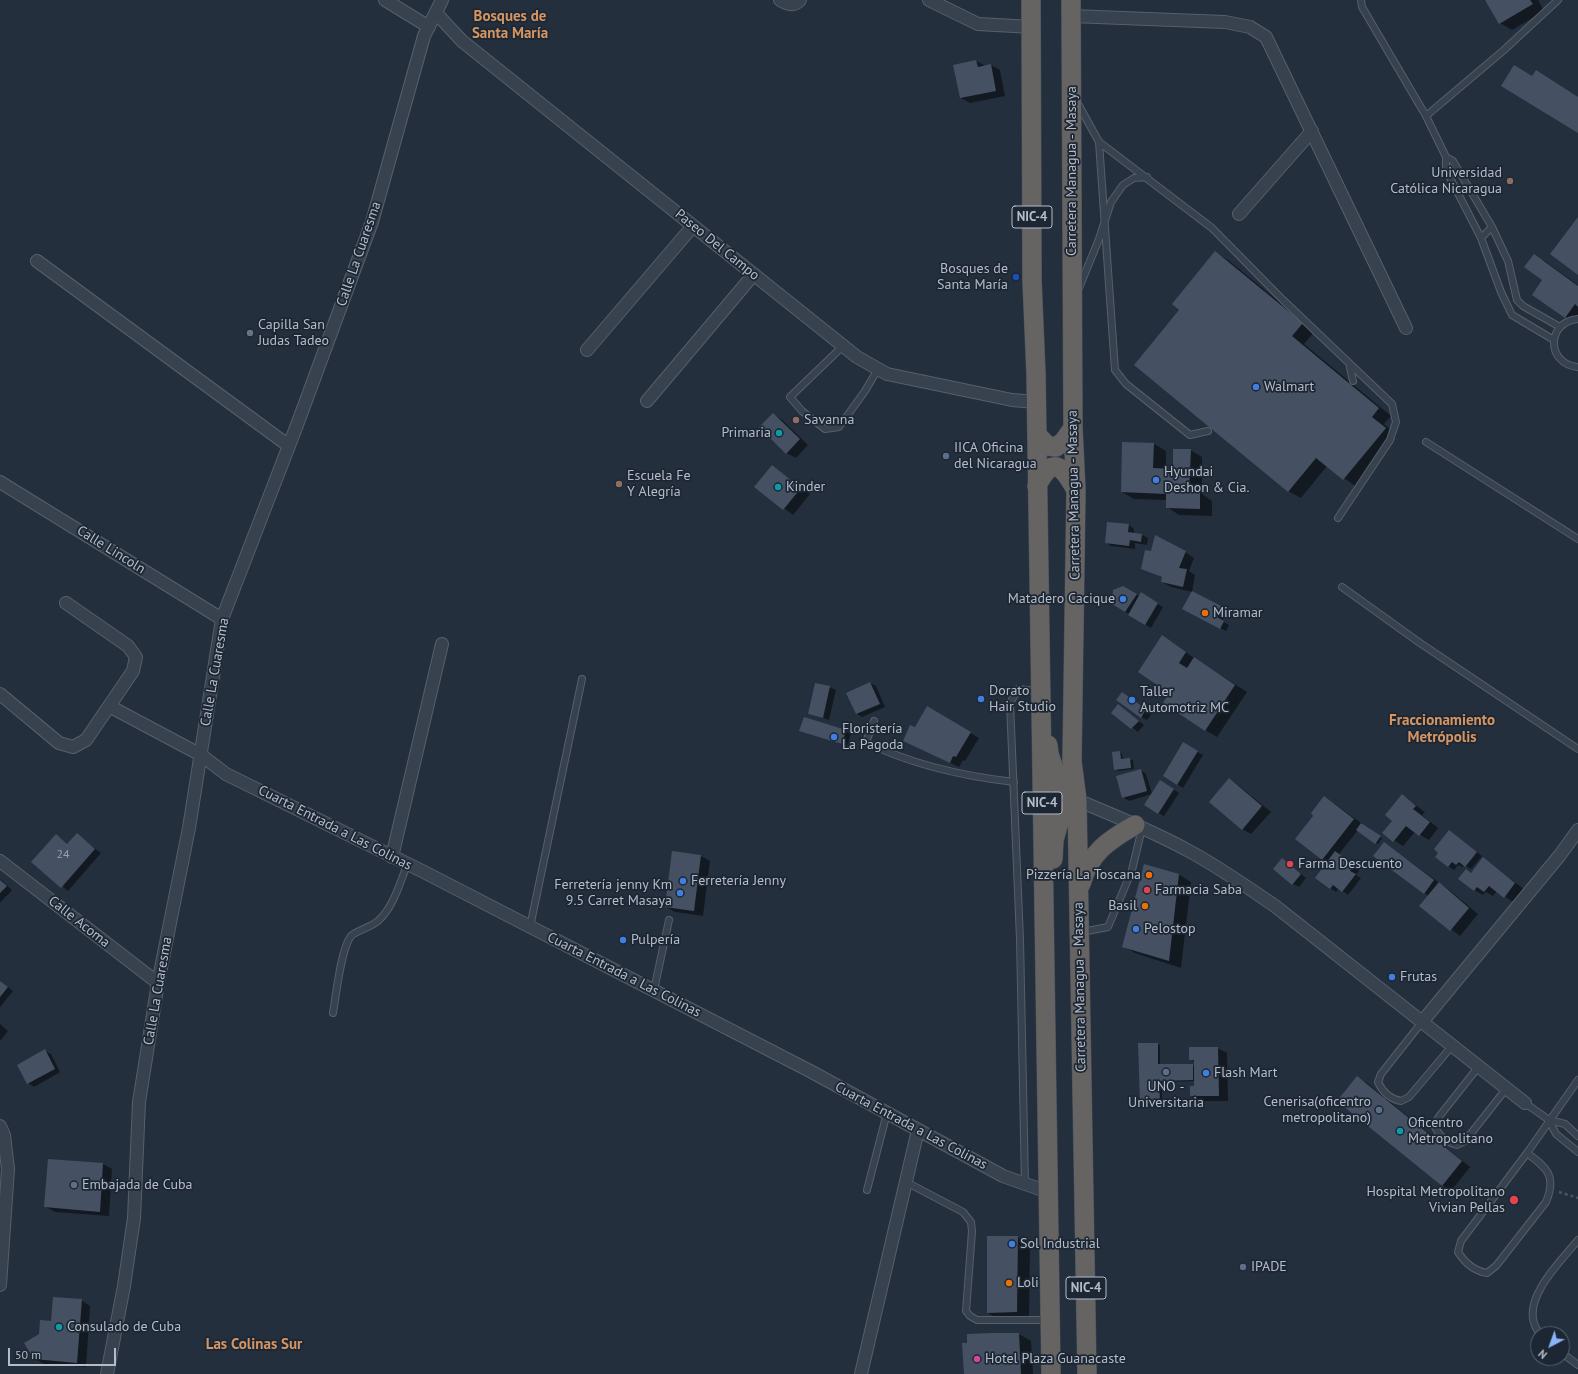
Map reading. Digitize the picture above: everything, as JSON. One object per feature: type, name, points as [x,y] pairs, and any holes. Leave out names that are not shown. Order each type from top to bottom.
[{"type":"highway","name":"NIC-4","points":[[1031,0],[1032,272],[1037,435],[1051,1374]]},
{"type":"highway","name":"Carretera Managua - Masaya","points":[[1071,8],[1073,428],[1076,490],[1072,761],[1077,800],[1087,1374]]},
{"type":"highway","points":[[1037,435],[1048,446],[1056,447],[1063,442],[1073,428]]},
{"type":"highway","points":[[1037,486],[1046,470],[1054,467],[1065,472],[1076,490]]},
{"type":"highway","points":[[1040,692],[1046,708],[1048,754],[1059,784],[1077,800],[1060,818],[1054,840],[1050,898],[1044,924]]},
{"type":"highway","points":[[1078,899],[1085,869],[1095,854],[1112,838],[1139,826]]},
{"type":"street","points":[[385,0],[429,27]]},
{"type":"street","name":"Calle La Cuaresma","points":[[107,1374],[124,1286],[134,1218],[139,1102],[158,983],[189,828],[222,619],[289,446],[372,222],[424,36],[442,0]]},
{"type":"street","points":[[780,0],[788,4],[798,3],[800,0]]},
{"type":"street","points":[[929,0],[978,24],[1032,27]]},
{"type":"street","points":[[1071,8],[1225,22],[1250,27],[1266,37],[1406,328]]},
{"type":"street","name":"Paseo Del Campo","points":[[436,13],[462,41],[857,357],[887,374],[1004,399],[1036,402]]},
{"type":"street","points":[[1239,214],[1312,132]]},
{"type":"street","points":[[587,350],[693,226]]},
{"type":"street","points":[[37,261],[289,446]]},
{"type":"street","points":[[647,401],[754,274]]},
{"type":"street","name":"Calle Lincoln","points":[[0,482],[222,619]]},
{"type":"street","points":[[0,694],[59,742],[73,747],[86,740],[133,671],[136,657],[128,646],[66,603]]},
{"type":"street","points":[[392,857],[442,644]]},
{"type":"street","name":"Cuarta Entrada a Las Colinas","points":[[109,706],[201,755],[226,774],[654,990],[1003,1176],[1048,1192]]},
{"type":"street","points":[[1077,800],[1139,826],[1189,851],[1234,878],[1275,906],[1479,1066],[1525,1104]]},
{"type":"street","points":[[1422,1022],[1560,855],[1578,830]]},
{"type":"street","name":"Calle Acoma","points":[[0,861],[158,983]]},
{"type":"street","points":[[0,1126],[4,1135],[8,1170],[0,1285]]},
{"type":"street","points":[[861,1374],[918,1130]]},
{"type":"lane","points":[[1361,0],[1362,7],[1426,116],[1446,158],[1446,170],[1481,238],[1507,306],[1512,315],[1554,340]]},
{"type":"lane","points":[[1426,116],[1558,0]]},
{"type":"lane","points":[[1071,91],[1100,142],[1212,228],[1392,404],[1396,422],[1390,440],[1338,518]]},
{"type":"lane","points":[[1100,142],[1115,370],[1126,384],[1190,435],[1208,431]]},
{"type":"lane","points":[[1446,158],[1453,161],[1492,227],[1508,261],[1517,300],[1523,306],[1560,326]]},
{"type":"lane","points":[[1072,304],[1111,202],[1123,185],[1134,178],[1147,177]]},
{"type":"lane","points":[[1463,203],[1473,195]]},
{"type":"lane","points":[[1481,238],[1492,227]]},
{"type":"lane","points":[[1507,306],[1517,300]]},
{"type":"lane","points":[[1578,320],[1568,321],[1560,326],[1554,340],[1554,348],[1557,356],[1564,362],[1578,367]]},
{"type":"lane","points":[[843,346],[790,397],[802,411],[825,429],[839,428],[865,391],[878,369]]},
{"type":"lane","points":[[1349,363],[1353,381]]},
{"type":"lane","points":[[1426,442],[1578,539]]},
{"type":"lane","points":[[1342,588],[1420,643],[1578,749]]},
{"type":"lane","points":[[530,927],[582,679]]},
{"type":"lane","points":[[1025,1184],[1020,939],[1010,703],[1018,689],[1040,692]]},
{"type":"lane","points":[[874,721],[866,742],[889,754],[951,773],[1014,782]]},
{"type":"lane","points":[[1079,933],[1108,926],[1132,870],[1139,826]]},
{"type":"lane","points":[[333,1013],[345,949],[352,936],[372,925],[390,906],[407,865]]},
{"type":"lane","points":[[654,990],[669,920]]},
{"type":"lane","points":[[1422,1022],[1381,1074],[1378,1082],[1381,1090],[1392,1099],[1401,1101],[1409,1097],[1452,1046]]},
{"type":"lane","points":[[1479,1066],[1438,1118],[1435,1127],[1440,1135],[1449,1143],[1457,1145],[1465,1141],[1506,1089]]},
{"type":"lane","points":[[1527,1153],[1547,1171],[1552,1181],[1551,1191],[1546,1202],[1496,1266],[1487,1273],[1478,1271],[1464,1260],[1458,1252],[1461,1241],[1527,1153],[1578,1080]]},
{"type":"lane","points":[[1525,1104],[1549,1120],[1564,1124],[1578,1136]]},
{"type":"lane","points":[[867,1190],[887,1113]]},
{"type":"lane","points":[[1549,1120],[1556,1134],[1578,1152]]},
{"type":"lane","points":[[906,1182],[963,1212],[970,1222],[972,1231],[966,1310],[970,1316],[977,1320],[1050,1320]]},
{"type":"lane","points":[[1536,1326],[1534,1323],[1533,1307],[1539,1291],[1578,1240]]},
{"type":"path","points":[[1551,1191],[1578,1198]]},
{"type":"building","points":[[1485,0],[1530,0],[1533,4],[1499,24]]},
{"type":"building","points":[[976,60],[978,67],[991,64],[996,91],[960,98],[953,65]]},
{"type":"building","points":[[1514,65],[1532,76],[1536,70],[1578,97],[1578,133],[1501,86]]},
{"type":"building","points":[[1578,217],[1578,275],[1550,254]]},
{"type":"building","name":"Walmart","points":[[1215,251],[1303,323],[1292,336],[1379,408],[1372,417],[1386,428],[1343,480],[1316,458],[1288,492],[1134,365],[1179,310],[1172,304]]},
{"type":"building","points":[[1534,254],[1578,286],[1578,307],[1575,304],[1565,318],[1532,295],[1542,280],[1524,267]]},
{"type":"building","name":"Primaria","points":[[773,413],[800,439],[786,454],[759,427]]},
{"type":"building","name":"Hyundai Deshon & Cia.","points":[[1122,442],[1154,443],[1153,468],[1173,469],[1173,449],[1191,449],[1189,492],[1200,492],[1200,509],[1166,508],[1166,494],[1121,492]]},
{"type":"building","name":"Kinder","points":[[772,465],[801,488],[783,510],[754,487]]},
{"type":"building","points":[[1107,522],[1129,524],[1128,532],[1142,534],[1141,542],[1130,540],[1129,546],[1105,543]]},
{"type":"building","points":[[1155,535],[1186,551],[1179,568],[1187,569],[1183,587],[1161,582],[1162,577],[1141,569],[1145,550],[1151,551]]},
{"type":"building","name":"Matadero Cacique","points":[[1123,586],[1137,594],[1125,612],[1112,604],[1113,590]]},
{"type":"building","name":"Miramar","points":[[1192,591],[1223,607],[1217,617],[1224,621],[1220,629],[1182,609]]},
{"type":"building","points":[[1141,592],[1158,603],[1145,625],[1128,615]]},
{"type":"building","points":[[1162,635],[1186,652],[1179,663],[1187,668],[1194,657],[1235,685],[1205,731],[1163,703],[1169,693],[1138,672]]},
{"type":"building","points":[[870,682],[880,704],[856,714],[846,693]]},
{"type":"building","points":[[815,683],[830,686],[823,718],[808,714]]},
{"type":"building","points":[[1122,692],[1146,709],[1141,718],[1116,700]]},
{"type":"building","points":[[1118,704],[1139,721],[1131,729],[1111,713]]},
{"type":"building","points":[[927,706],[971,732],[956,757],[953,756],[950,763],[903,741],[910,725],[915,727]]},
{"type":"building","points":[[804,717],[846,730],[842,744],[799,731]]},
{"type":"building","points":[[1183,742],[1198,751],[1177,785],[1163,776]]},
{"type":"building","points":[[1120,751],[1121,759],[1130,758],[1131,768],[1114,770],[1112,752]]},
{"type":"building","points":[[1141,769],[1147,791],[1122,798],[1116,776]]},
{"type":"building","points":[[1229,778],[1262,806],[1242,830],[1209,802]]},
{"type":"building","points":[[1160,780],[1174,789],[1158,814],[1144,805]]},
{"type":"building","points":[[1402,794],[1416,806],[1413,809],[1430,822],[1419,836],[1406,826],[1393,842],[1382,833],[1392,821],[1385,815]]},
{"type":"building","points":[[1324,796],[1354,819],[1322,860],[1295,839],[1313,816],[1311,813]]},
{"type":"building","points":[[1361,823],[1381,836],[1375,844],[1356,830]]},
{"type":"building","points":[[1449,830],[1477,852],[1465,867],[1459,862],[1456,865],[1452,862],[1448,867],[1435,857],[1438,853],[1434,849]]},
{"type":"building","points":[[77,833],[95,849],[61,888],[31,862],[56,834],[67,844]]},
{"type":"building","points":[[1384,842],[1434,880],[1424,894],[1373,856]]},
{"type":"building","name":"Ferretería Jenny","points":[[672,851],[701,855],[694,911],[665,907]]},
{"type":"building","points":[[1335,851],[1354,865],[1350,871],[1356,874],[1342,892],[1333,885],[1330,889],[1315,878]]},
{"type":"building","points":[[1483,857],[1515,883],[1504,898],[1489,886],[1484,892],[1477,887],[1474,891],[1458,879],[1466,869],[1471,873]]},
{"type":"building","points":[[1282,858],[1301,874],[1292,885],[1273,869]]},
{"type":"building","points":[[1144,864],[1179,874],[1169,961],[1122,947]]},
{"type":"building","points":[[0,880],[7,886],[0,893]]},
{"type":"building","points":[[1439,882],[1469,908],[1450,931],[1419,906]]},
{"type":"building","points":[[0,981],[8,987],[0,997]]},
{"type":"building","name":"UNO - Universitaria","points":[[1138,1043],[1158,1043],[1158,1064],[1193,1064],[1193,1080],[1159,1081],[1160,1102],[1140,1102]]},
{"type":"building","name":"Flash Mart","points":[[1189,1047],[1218,1047],[1219,1096],[1190,1096],[1190,1086],[1194,1086],[1194,1060],[1189,1060]]},
{"type":"building","points":[[45,1049],[55,1069],[27,1084],[17,1065]]},
{"type":"building","name":"Oficentro Metropolitano","points":[[1357,1076],[1462,1161],[1442,1186],[1337,1101]]},
{"type":"building","name":"Embajada de Cuba","points":[[48,1159],[103,1163],[100,1212],[44,1207]]},
{"type":"building","points":[[987,1236],[1018,1236],[1017,1312],[987,1313]]},
{"type":"building","name":"Consulado de Cuba","points":[[53,1297],[82,1299],[77,1363],[34,1359],[24,1343],[39,1334],[40,1320],[51,1321]]},
{"type":"building","points":[[1019,1333],[1021,1374],[964,1374],[962,1343],[967,1343],[967,1334]]},
{"type":"place","name":"Universidad Católica Nicaragua","points":[[1510,181]]},
{"type":"place","name":"Bosques de Santa María","points":[[1016,277]]},
{"type":"place","name":"Capilla San Judas Tadeo","points":[[250,333]]},
{"type":"place","name":"Walmart","points":[[1256,387]]},
{"type":"place","name":"Savanna","points":[[796,420]]},
{"type":"place","name":"Primaria","points":[[779,433]]},
{"type":"place","name":"IICA Oficina del Nicaragua","points":[[946,456]]},
{"type":"place","name":"Hyundai Deshon & Cia.","points":[[1156,480]]},
{"type":"place","name":"Escuela Fe Y Alegría","points":[[619,484]]},
{"type":"place","name":"Kinder","points":[[778,487]]},
{"type":"place","name":"Matadero Cacique","points":[[1123,599]]},
{"type":"place","name":"Miramar","points":[[1205,613]]},
{"type":"place","name":"Dorato Hair Studio","points":[[981,699]]},
{"type":"place","name":"Taller Automotriz MC","points":[[1132,700]]},
{"type":"place","name":"Floristería La Pagoda","points":[[834,737]]},
{"type":"place","name":"Farma Descuento","points":[[1290,864]]},
{"type":"place","name":"Pizzería La Toscana","points":[[1149,875]]},
{"type":"place","name":"Ferretería Jenny","points":[[683,881]]},
{"type":"place","name":"Farmacia Saba","points":[[1147,890]]},
{"type":"place","name":"Ferretería jenny Km 9.5 Carret Masaya","points":[[680,893]]},
{"type":"place","name":"Basil","points":[[1145,906]]},
{"type":"place","name":"Pelostop","points":[[1136,929]]},
{"type":"place","name":"Pulpería","points":[[623,940]]},
{"type":"place","name":"Frutas","points":[[1392,977]]},
{"type":"place","name":"UNO - Universitaria","points":[[1166,1072]]},
{"type":"place","name":"Flash Mart","points":[[1206,1073]]},
{"type":"place","name":"Cenerisa(oficentro metropolitano)","points":[[1379,1110]]},
{"type":"place","name":"Oficentro Metropolitano","points":[[1400,1131]]},
{"type":"place","name":"Embajada de Cuba","points":[[74,1185]]},
{"type":"place","name":"Hospital Metropolitano Vivian Pellas","points":[[1514,1200]]},
{"type":"place","name":"Sol Industrial","points":[[1012,1244]]},
{"type":"place","name":"IPADE","points":[[1243,1267]]},
{"type":"place","name":"Loli","points":[[1009,1283]]},
{"type":"place","name":"Consulado de Cuba","points":[[59,1327]]},
{"type":"place","name":"Hotel Plaza Guanacaste","points":[[977,1359]]},
{"type":"district","name":"Bosques de Santa María","points":[[510,26]]},
{"type":"district","name":"Fraccionamiento Metrópolis","points":[[1442,730]]},
{"type":"district","name":"Las Colinas Sur","points":[[254,1345]]}]
